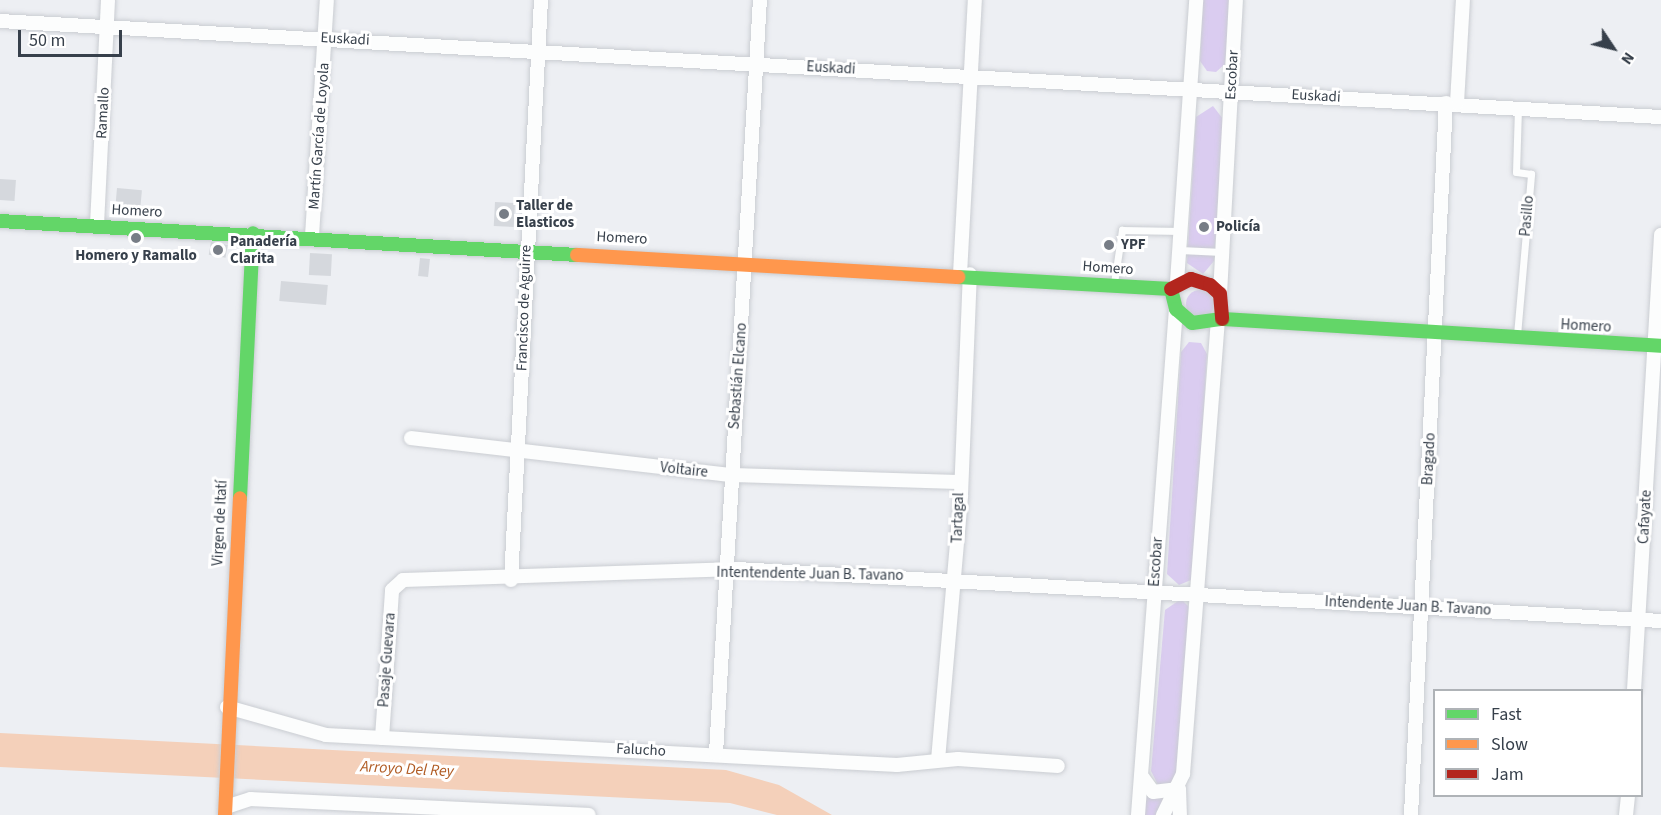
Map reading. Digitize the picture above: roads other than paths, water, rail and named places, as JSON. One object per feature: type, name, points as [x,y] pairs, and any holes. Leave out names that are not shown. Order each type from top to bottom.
[{"type":"main road","name":"Homero","points":[[0,220],[965,274],[1114,285],[1174,285]]},
{"type":"main road","name":"Virgen de Itatí","points":[[226,811],[226,724],[253,233]]},
{"type":"main road","points":[[1202,280],[1220,294],[1220,321],[1192,323],[1176,309],[1174,285],[1202,280]]},
{"type":"main road","name":"Homero","points":[[1220,321],[1658,346]]},
{"type":"street","name":"Ramallo","points":[[97,225],[108,0]]},
{"type":"street","name":"Martín García de Loyola","points":[[312,236],[327,0]]},
{"type":"street","name":"Francisco de Aguirre","points":[[511,580],[541,0]]},
{"type":"street","name":"Sebastián Elcano","points":[[716,753],[760,0]]},
{"type":"street","name":"Tartagal","points":[[938,760],[950,578],[957,565],[975,0]]},
{"type":"street","points":[[1174,285],[1180,250],[1196,0]]},
{"type":"street","name":"Escobar","points":[[1220,294],[1236,0]]},
{"type":"street","name":"Bragado","points":[[1411,815],[1435,334],[1451,103],[1463,0]]},
{"type":"street","name":"Euskadi","points":[[0,21],[107,24],[1661,117]]},
{"type":"street","name":"Cafayate","points":[[1634,689],[1658,346],[1661,235]]},
{"type":"street","name":"Escobar","points":[[1138,815],[1143,778],[1154,591],[1176,309]]},
{"type":"street","points":[[1180,815],[1179,789],[1200,595],[1220,321]]},
{"type":"street","name":"Voltaire","points":[[411,438],[732,475],[959,482]]},
{"type":"street","name":"Intentendente Juan B. Tavano","points":[[394,582],[511,580],[725,570],[950,578],[1154,591]]},
{"type":"street","name":"Pasaje Guevara","points":[[382,738],[394,582]]},
{"type":"street","name":"Intendente Juan B. Tavano","points":[[1154,591],[1661,621]]},
{"type":"street","name":"Falucho","points":[[227,707],[314,733],[382,738],[716,753],[897,765],[938,760],[1058,766]]},
{"type":"street","points":[[1143,778],[1153,792],[1179,789]]},
{"type":"street","points":[[1163,815],[1179,789]]},
{"type":"street","points":[[1626,815],[1628,797]]},
{"type":"street","points":[[226,811],[251,799],[589,815]]},
{"type":"lane","name":"Pasillo","points":[[1517,338],[1531,174],[1516,172],[1519,107]]},
{"type":"lane","points":[[1114,285],[1122,230],[1181,231]]},
{"type":"lane","points":[[1180,250],[1222,252]]},
{"type":"water","name":"Arroyo Del Rey","points":[[0,733],[726,770],[779,785],[832,815],[777,815],[730,803],[0,767]]},
{"type":"place","name":"Taller de Elasticos","points":[[504,214]]},
{"type":"place","name":"Policía","points":[[1204,227]]},
{"type":"place","name":"Homero y Ramallo","points":[[136,238]]},
{"type":"place","name":"YPF","points":[[1109,245]]},
{"type":"place","name":"Panadería Clarita","points":[[218,250]]}]
